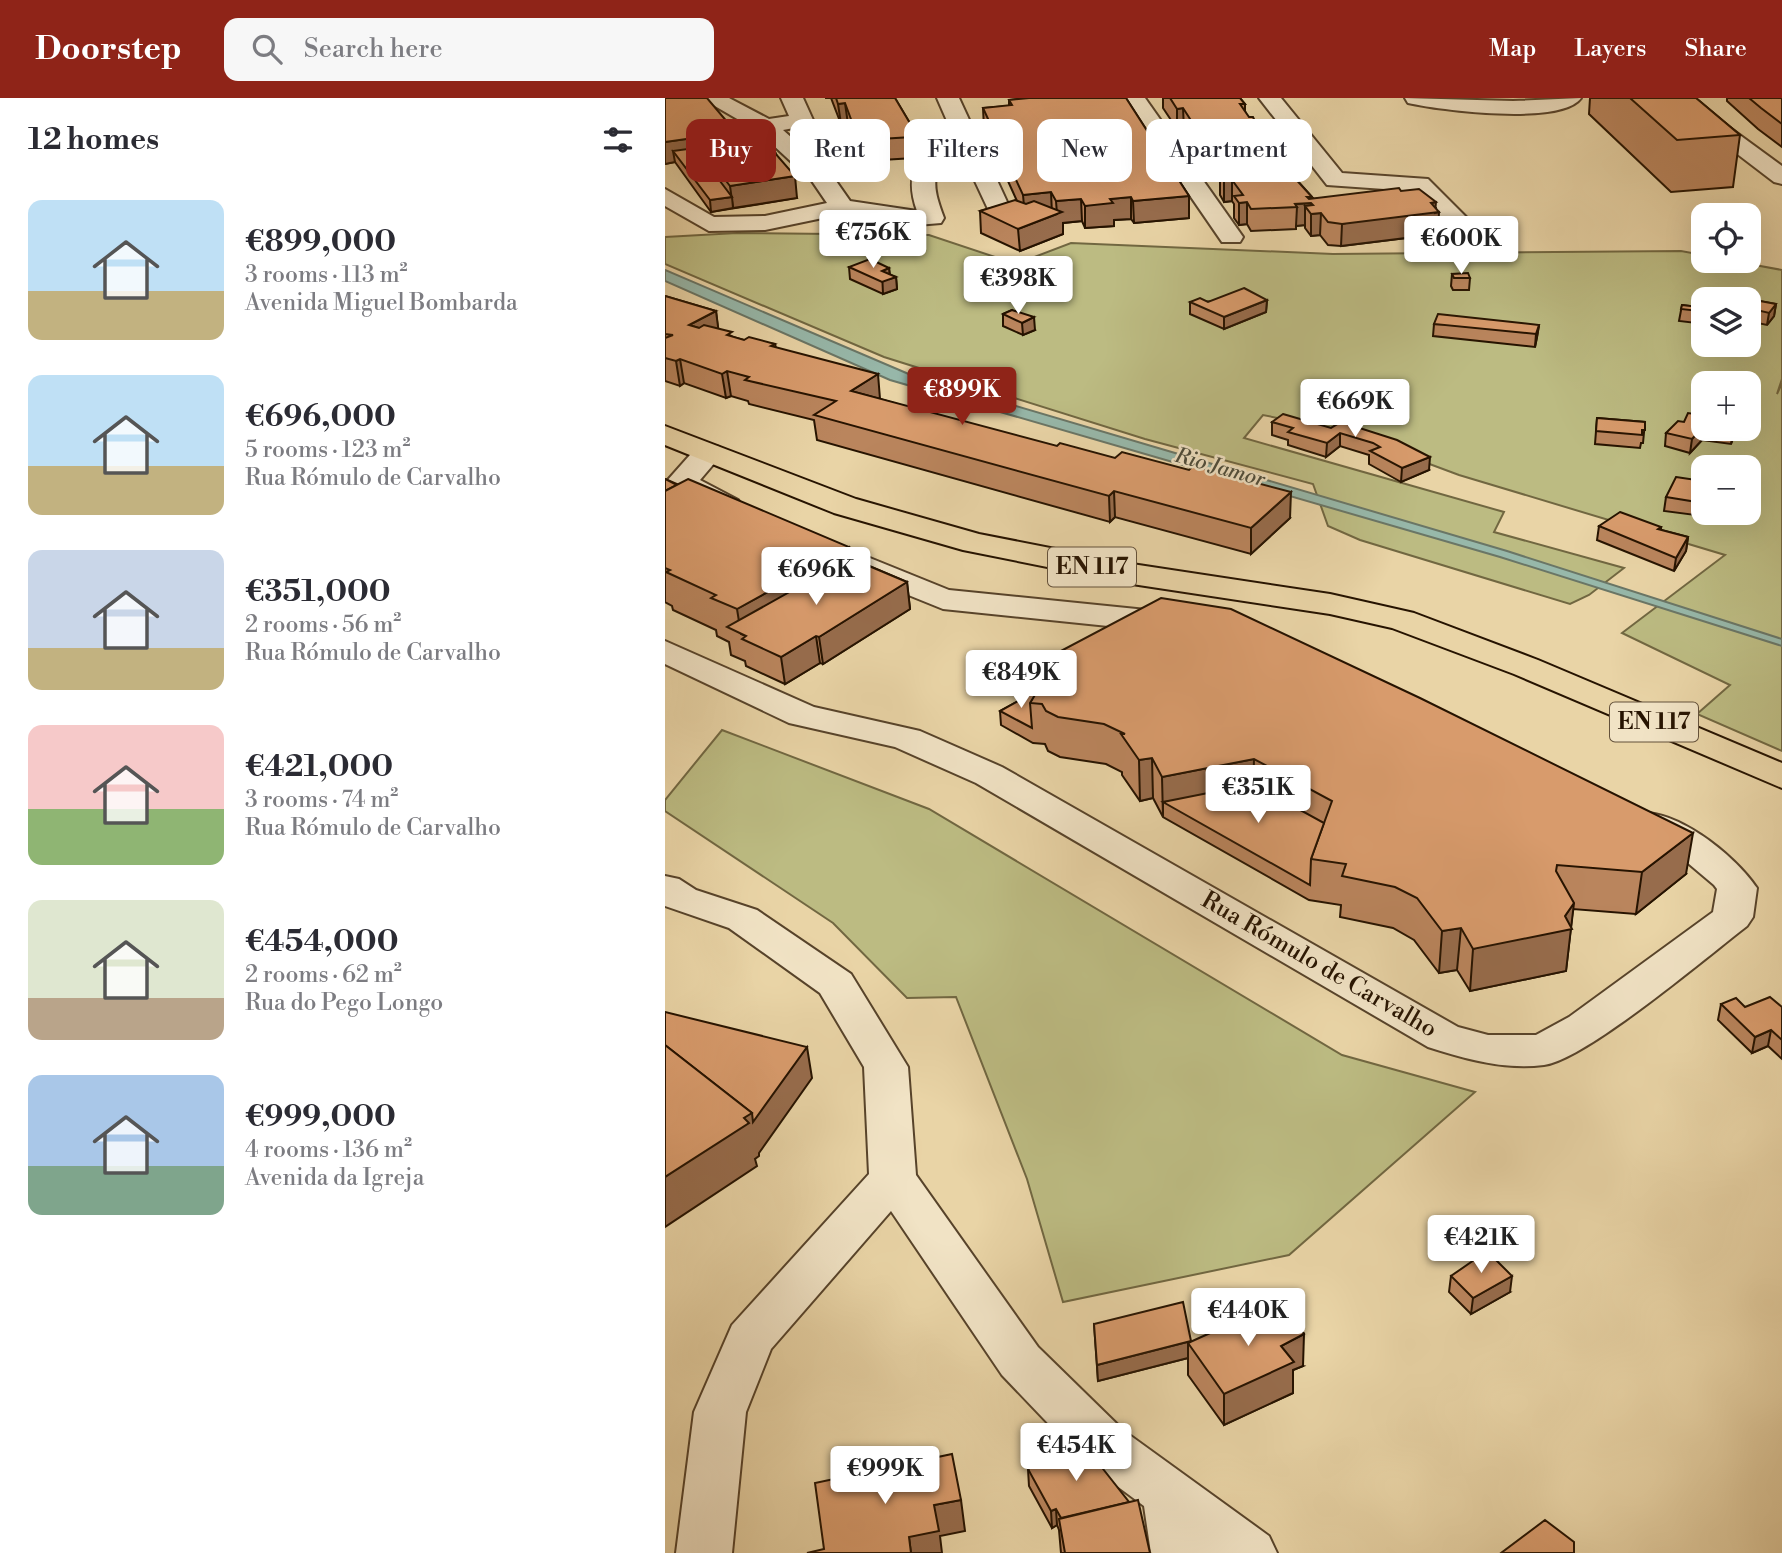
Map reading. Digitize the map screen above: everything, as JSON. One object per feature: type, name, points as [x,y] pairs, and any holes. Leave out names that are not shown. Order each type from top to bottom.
[{"type":"main road","name":"EN 117","points":[[665,435],[845,506],[974,543],[1119,571],[1372,612],[1426,628],[1526,667],[1782,777]]},
{"type":"street","points":[[712,98],[753,119]]},
{"type":"street","points":[[792,98],[802,119]]},
{"type":"street","points":[[948,98],[957,119]]},
{"type":"street","points":[[1133,98],[1231,237]]},
{"type":"street","points":[[1270,98],[1335,180],[1420,184],[1469,232]]},
{"type":"street","points":[[1416,98],[1479,106],[1525,106],[1570,98]]},
{"type":"street","points":[[1675,98],[1782,177]]},
{"type":"street","points":[[776,134],[821,176],[842,207]]},
{"type":"street","points":[[665,196],[709,224],[765,223],[842,207],[905,219],[932,218],[922,191],[924,182]]},
{"type":"street","points":[[986,182],[996,204]]},
{"type":"street","points":[[708,453],[681,481],[708,499],[757,520]]},
{"type":"street","points":[[831,552],[943,599],[1215,626]]},
{"type":"street","name":"Rua Rómulo de Carvalho","points":[[665,652],[802,715],[907,739],[989,775],[1443,1037],[1488,1050],[1544,1050],[1584,1027],[1733,917],[1737,888],[1721,867],[1676,837],[1614,808]]},
{"type":"street","points":[[671,898],[743,919],[836,984],[886,1067],[893,1178],[1020,1361],[1105,1447],[1249,1553]]},
{"type":"street","points":[[704,1553],[720,1412],[750,1339],[893,1178]]},
{"type":"street","points":[[1169,1495],[1179,1553]]},
{"type":"shaded area","points":[[737,233],[929,235],[1016,264],[1071,243],[1333,254],[1681,251],[1691,253],[1691,273],[1761,273],[1761,266],[1782,270],[1782,379],[1777,394],[1782,383],[1782,751],[1697,714],[1730,685],[1622,633],[1725,555],[1459,475],[1341,431],[1263,415],[1244,438],[1504,512],[1494,532],[1624,568],[1589,595],[1570,604],[1360,540],[1328,526],[1313,484],[1145,439],[884,357],[665,264],[665,237]]},
{"type":"shaded area","points":[[722,730],[929,809],[1342,1055],[1475,1092],[1289,1255],[1063,1302],[1027,1179],[956,997],[907,998],[833,923],[665,811],[665,800]]},
{"type":"water","name":"Rio Jamor","points":[[665,270],[911,375],[1507,551],[1782,639],[1782,646],[1500,557],[890,380],[665,281]]},
{"type":"building","points":[[665,98],[707,98],[725,119],[686,119],[686,139],[665,142]]},
{"type":"building","points":[[836,98],[895,98],[907,119],[904,119],[904,137],[890,138],[890,119],[851,119],[845,103],[838,104]]},
{"type":"building","points":[[1126,98],[1146,129],[1146,182],[1180,182],[1189,196],[1133,201],[1131,197],[1110,199],[1113,203],[1085,206],[1081,199],[1056,201],[1051,192],[1023,195],[1017,182],[1023,182],[1023,119],[988,119],[983,108],[1012,105],[1009,100]]},
{"type":"building","points":[[1170,98],[1240,98],[1245,104],[1240,104],[1249,117],[1254,119],[1190,119],[1183,108],[1177,109]]},
{"type":"building","points":[[1630,98],[1696,98],[1740,135],[1677,140]]},
{"type":"building","points":[[1749,98],[1782,98],[1782,124],[1761,108]]},
{"type":"building","points":[[686,149],[686,168],[673,151]]},
{"type":"building","points":[[776,154],[790,170],[790,177],[776,179]]},
{"type":"building","points":[[696,182],[721,182],[732,197],[710,200]]},
{"type":"building","points":[[727,182],[756,182],[730,186]]},
{"type":"building","points":[[1233,182],[1298,182],[1312,197],[1307,197],[1309,199],[1399,188],[1401,191],[1419,189],[1436,202],[1431,203],[1439,212],[1342,224],[1328,222],[1321,213],[1311,214],[1305,206],[1313,205],[1311,203],[1295,204],[1297,207],[1251,209],[1247,202],[1239,203],[1234,196],[1243,195]]},
{"type":"building","points":[[1015,200],[1026,204],[1034,201],[1062,212],[1018,229],[980,211]]},
{"type":"building","points":[[870,259],[889,268],[882,271],[896,277],[882,282],[849,267]]},
{"type":"building","points":[[1468,273],[1470,278],[1454,278],[1452,274]]},
{"type":"building","points":[[1244,288],[1267,300],[1224,317],[1190,302],[1200,298],[1208,302]]},
{"type":"building","points":[[665,296],[716,311],[689,325],[699,328],[704,325],[732,332],[727,335],[744,340],[749,337],[775,344],[771,346],[878,374],[851,391],[1057,446],[1060,443],[1115,458],[1122,452],[1189,470],[1193,466],[1291,492],[1251,528],[1114,491],[1109,496],[814,415],[836,401],[745,380],[749,377],[727,371],[722,374],[680,359],[676,361],[665,358],[665,338],[673,335],[665,334]]},
{"type":"building","points":[[1761,301],[1776,304],[1769,313],[1761,311]]},
{"type":"building","points":[[1682,305],[1691,306],[1691,310],[1681,309]]},
{"type":"building","points":[[1012,310],[1034,317],[1022,323],[1003,314]]},
{"type":"building","points":[[1438,314],[1539,325],[1536,334],[1434,324]]},
{"type":"building","points":[[1688,413],[1691,413],[1691,439],[1666,433],[1678,421],[1684,422]]},
{"type":"building","points":[[1283,414],[1331,428],[1341,422],[1397,440],[1430,457],[1402,468],[1370,451],[1380,447],[1373,443],[1340,433],[1327,443],[1288,432],[1293,428],[1272,422]]},
{"type":"building","points":[[1597,418],[1645,422],[1645,430],[1642,430],[1642,435],[1596,431]]},
{"type":"building","points":[[1676,477],[1691,479],[1691,501],[1666,497]]},
{"type":"building","points":[[665,479],[677,485],[665,491]]},
{"type":"building","points":[[688,479],[849,547],[737,609],[711,598],[716,595],[666,572],[670,570],[665,568],[665,491]]},
{"type":"building","points":[[1620,512],[1661,527],[1658,529],[1688,537],[1676,558],[1599,526]]},
{"type":"building","points":[[850,558],[907,582],[819,637],[816,636],[781,657],[742,639],[746,636],[727,627]]},
{"type":"building","points":[[1161,598],[1231,609],[1420,698],[1693,833],[1642,872],[1557,865],[1556,871],[1574,903],[1565,916],[1572,929],[1473,949],[1461,928],[1442,931],[1417,898],[1395,887],[1342,876],[1346,864],[1311,859],[1332,801],[1254,759],[1162,777],[1152,758],[1139,760],[1121,734],[1125,734],[1104,724],[1058,717],[1046,711],[1042,704],[1030,703],[1057,653]]},
{"type":"building","points":[[1038,690],[1030,703],[1032,728],[1000,711]]},
{"type":"building","points":[[1253,784],[1324,823],[1311,859],[1310,885],[1163,802]]},
{"type":"building","points":[[1770,997],[1782,1007],[1782,1040],[1771,1030],[1755,1037],[1721,1004],[1736,998],[1745,1007]]},
{"type":"building","points":[[665,1012],[807,1047],[753,1122],[752,1113],[665,1045]]},
{"type":"building","points":[[665,1045],[752,1113],[744,1118],[749,1123],[665,1177]]},
{"type":"building","points":[[1487,1251],[1512,1276],[1473,1298],[1451,1276]]},
{"type":"building","points":[[1183,1302],[1191,1341],[1097,1365],[1094,1324]]},
{"type":"building","points":[[1279,1302],[1304,1334],[1281,1346],[1294,1362],[1224,1394],[1188,1343]]},
{"type":"building","points":[[1081,1441],[1129,1502],[1061,1518],[1056,1509],[1051,1511],[1028,1469]]},
{"type":"building","points":[[952,1454],[961,1500],[934,1505],[939,1531],[909,1537],[911,1553],[807,1553],[824,1549],[815,1483]]},
{"type":"building","points":[[1138,1500],[1150,1553],[1065,1553],[1059,1519]]},
{"type":"building","points":[[1545,1520],[1574,1542],[1574,1553],[1501,1553]]}]
